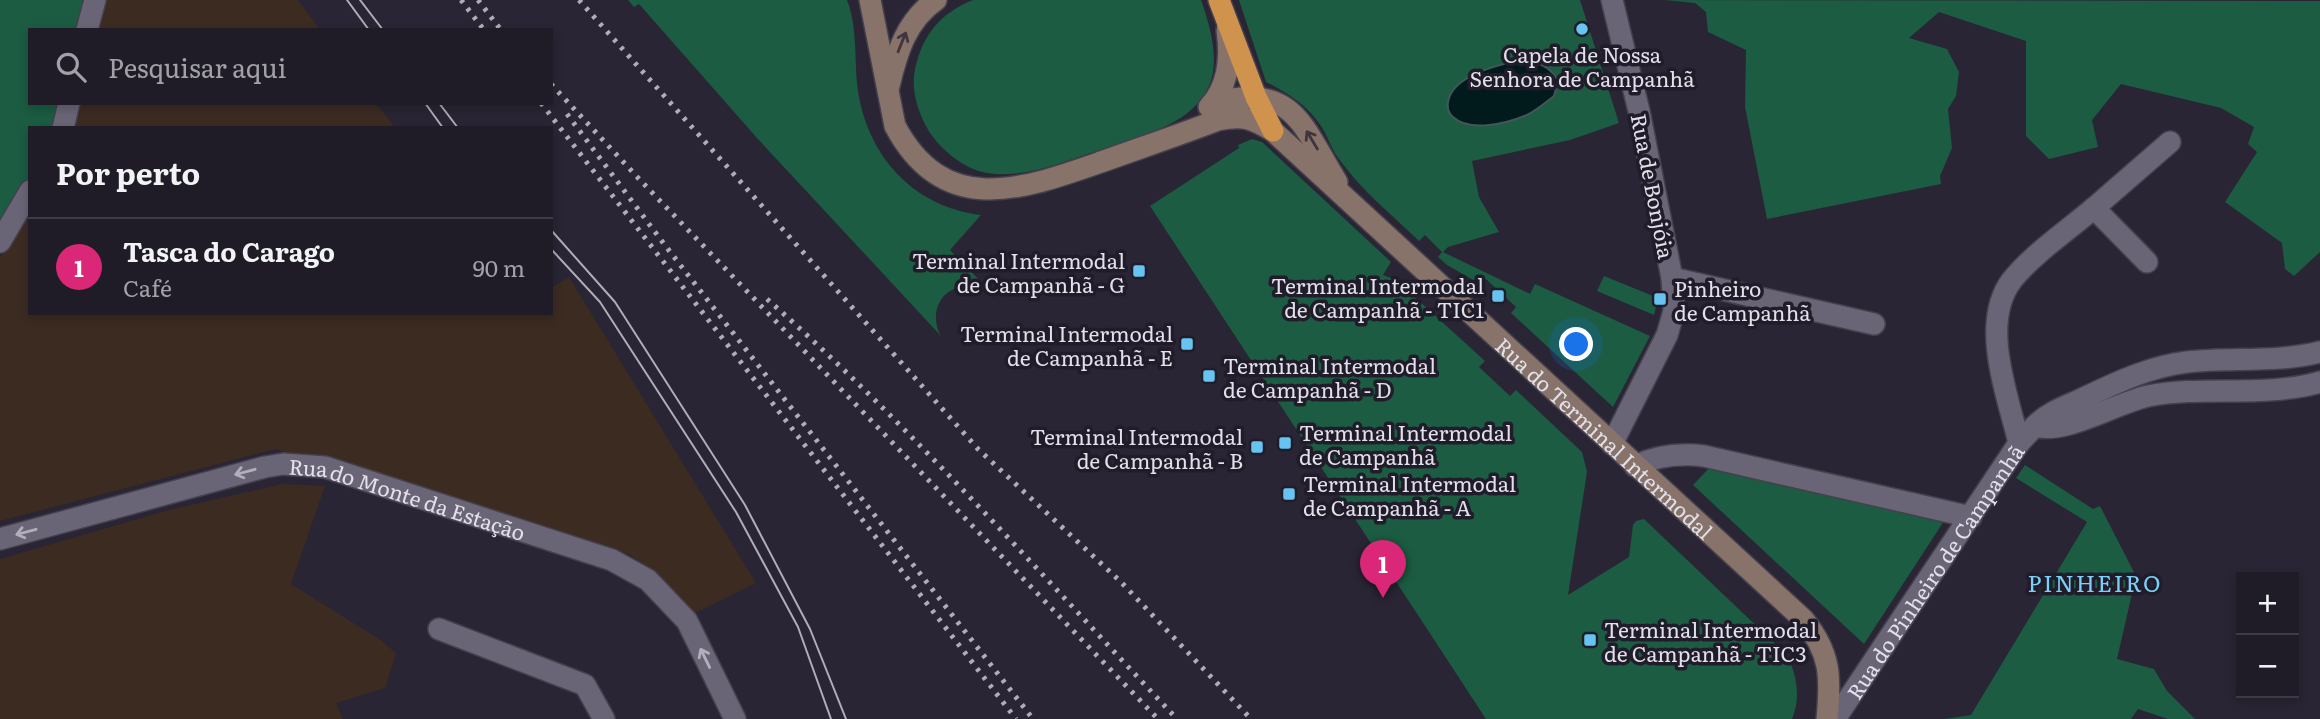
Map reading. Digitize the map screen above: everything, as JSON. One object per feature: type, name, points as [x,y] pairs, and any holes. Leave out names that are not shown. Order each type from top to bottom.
[{"type":"highway","points":[[1223,9],[1256,97],[1273,131]]},
{"type":"street","points":[[88,28],[95,0]]},
{"type":"street","points":[[870,0],[894,125],[919,161],[943,178],[964,186],[1008,189],[1035,183],[1218,120],[1238,116],[1252,119],[1273,131]]},
{"type":"street","points":[[887,95],[905,34],[916,18],[936,0]]},
{"type":"street","name":"Rua de Bonjóia","points":[[1612,0],[1639,111],[1672,278],[1674,311],[1667,335],[1612,444]]},
{"type":"street","points":[[1166,139],[1202,114],[1214,102],[1225,80],[1229,61],[1223,9]]},
{"type":"street","name":"Rua do Terminal Intermodal","points":[[1214,102],[1256,97],[1276,102],[1294,114],[1348,199]]},
{"type":"street","points":[[63,126],[69,105]]},
{"type":"street","name":"Rua do Terminal Intermodal","points":[[1273,131],[1803,619],[1818,639],[1825,655],[1829,669],[1829,693]]},
{"type":"street","name":"Rua do Pinheiro de Campanhã","points":[[1835,719],[2019,443],[1997,349],[1996,331],[2001,302],[2011,282],[2021,270],[2169,142]]},
{"type":"street","points":[[0,242],[28,194]]},
{"type":"street","points":[[2094,208],[2147,262]]},
{"type":"street","points":[[1672,278],[1874,324]]},
{"type":"street","points":[[2019,443],[2049,414],[2112,385],[2158,369],[2185,362],[2282,357],[2320,352]]},
{"type":"street","points":[[2035,426],[2055,428],[2147,396],[2195,390],[2279,390],[2320,382]]},
{"type":"street","points":[[1635,466],[1675,454],[1704,456],[1971,517]]},
{"type":"street","name":"Rua do Monte da Estação","points":[[0,539],[265,467],[283,464],[325,467],[612,560],[636,572],[648,580],[687,621],[735,719]]},
{"type":"street","points":[[439,629],[585,685],[604,719]]},
{"type":"street","name":"Rua do Pinheiro de Campanhã","points":[[1827,719],[1829,693]]},
{"type":"shaded area","points":[[104,0],[298,0],[319,28],[97,28]]},
{"type":"shaded area","points":[[1520,60],[1547,68],[1558,81],[1554,96],[1538,109],[1510,121],[1479,126],[1460,122],[1450,114],[1448,102],[1451,93],[1467,78]]},
{"type":"shaded area","points":[[79,105],[378,105],[393,126],[73,126]]},
{"type":"shaded area","points":[[28,212],[28,315],[553,315],[553,287],[569,277],[756,583],[693,614],[652,571],[629,554],[275,449],[0,521],[0,258]]},
{"type":"shaded area","points":[[282,484],[325,486],[291,584],[379,639],[396,653],[385,688],[336,703],[343,719],[0,719],[0,559],[169,510]]},
{"type":"green space","points":[[0,0],[85,0],[78,28],[28,28],[28,105],[60,105],[54,126],[28,126],[28,179],[0,223]]},
{"type":"green space","points":[[628,0],[847,0],[854,33],[858,91],[863,115],[872,137],[898,175],[915,190],[935,202],[981,215],[950,250],[988,289],[964,287],[946,294],[936,314],[941,336],[757,138],[639,4],[634,7]]},
{"type":"green space","points":[[973,0],[1201,0],[1213,44],[1212,78],[1205,94],[1192,109],[1176,121],[1153,132],[1030,171],[1002,174],[978,171],[952,156],[931,134],[914,91],[918,57],[928,36],[942,19]]},
{"type":"green space","points":[[1239,0],[1580,0],[1619,123],[1570,140],[1472,161],[1479,197],[1499,232],[1448,247],[1443,252],[1530,294],[1535,284],[1650,336],[1613,407],[1511,313],[1516,307],[1486,279],[1480,284],[1447,265],[1438,257],[1442,252],[1425,235],[1419,241],[1377,202],[1336,155],[1310,112],[1289,95],[1266,82]]},
{"type":"green space","points":[[1665,0],[2320,1],[2320,252],[2294,276],[2285,269],[2282,243],[2225,202],[2257,152],[2248,144],[2254,127],[2221,108],[2121,84],[2092,120],[2098,147],[2049,159],[2026,136],[2026,41],[1939,12],[1909,38],[1947,49],[1959,72],[1956,96],[1948,109],[1952,148],[1940,176],[1941,184],[1767,219],[1745,107],[1746,50],[1708,32],[1706,12],[1695,3]]},
{"type":"green space","points":[[1252,139],[1262,142],[1391,262],[1383,275],[1396,280],[1485,361],[1479,367],[1510,396],[1516,390],[1582,452],[1587,472],[1568,595],[1629,557],[1633,525],[1644,519],[1787,655],[1797,687],[1792,719],[1486,719],[1150,206],[1239,148],[1238,145]]},
{"type":"green space","points":[[1604,276],[1658,298],[1654,315],[1597,291]]},
{"type":"green space","points":[[2025,465],[2093,509],[2100,506],[2136,576],[2117,659],[2154,669],[2167,691],[2195,719],[2168,719],[2138,709],[2131,719],[1945,719],[1971,715],[2087,522],[2016,478]]},
{"type":"green space","points":[[1711,466],[1944,521],[1864,644],[1693,485]]},
{"type":"tram line","points":[[347,0],[368,28]]},
{"type":"tram line","points":[[360,0],[381,28]]},
{"type":"tram line","points":[[426,105],[442,126]]},
{"type":"tram line","points":[[441,105],[456,126]]},
{"type":"tram line","points":[[553,232],[615,302],[745,505],[810,629],[846,719]]},
{"type":"tram line","points":[[553,251],[600,302],[736,512],[798,627],[831,719]]},
{"type":"railway","points":[[461,0],[482,28]]},
{"type":"railway","points":[[478,0],[499,28]]},
{"type":"railway","points":[[579,0],[978,449],[1121,582],[1251,719]]},
{"type":"railway","points":[[553,86],[1158,719]]},
{"type":"railway","points":[[543,105],[1016,719]]},
{"type":"railway","points":[[567,114],[664,244],[1033,719]]},
{"type":"railway","points":[[767,299],[821,348],[925,451],[1177,719]]},
{"type":"place","name":"Capela de Nossa Senhora de Campanhã","points":[[1582,29]]},
{"type":"place","name":"Terminal Intermodal de Campanhã - G","points":[[1139,271]]},
{"type":"place","name":"Terminal Intermodal de Campanhã - TIC1","points":[[1498,296]]},
{"type":"place","name":"Pinheiro de Campanhã","points":[[1660,299]]},
{"type":"place","name":"Terminal Intermodal de Campanhã - E","points":[[1187,344]]},
{"type":"place","name":"Terminal Intermodal de Campanhã - D","points":[[1209,376]]},
{"type":"place","name":"Terminal Intermodal de Campanhã","points":[[1285,443]]},
{"type":"place","name":"Terminal Intermodal de Campanhã - B","points":[[1257,447]]},
{"type":"place","name":"Terminal Intermodal de Campanhã - A","points":[[1289,494]]},
{"type":"place","name":"Tasca do Carago","points":[[1383,598]]},
{"type":"place","name":"Terminal Intermodal de Campanhã - TIC3","points":[[1590,640]]},
{"type":"district","name":"PINHEIRO","points":[[2095,582]]}]
